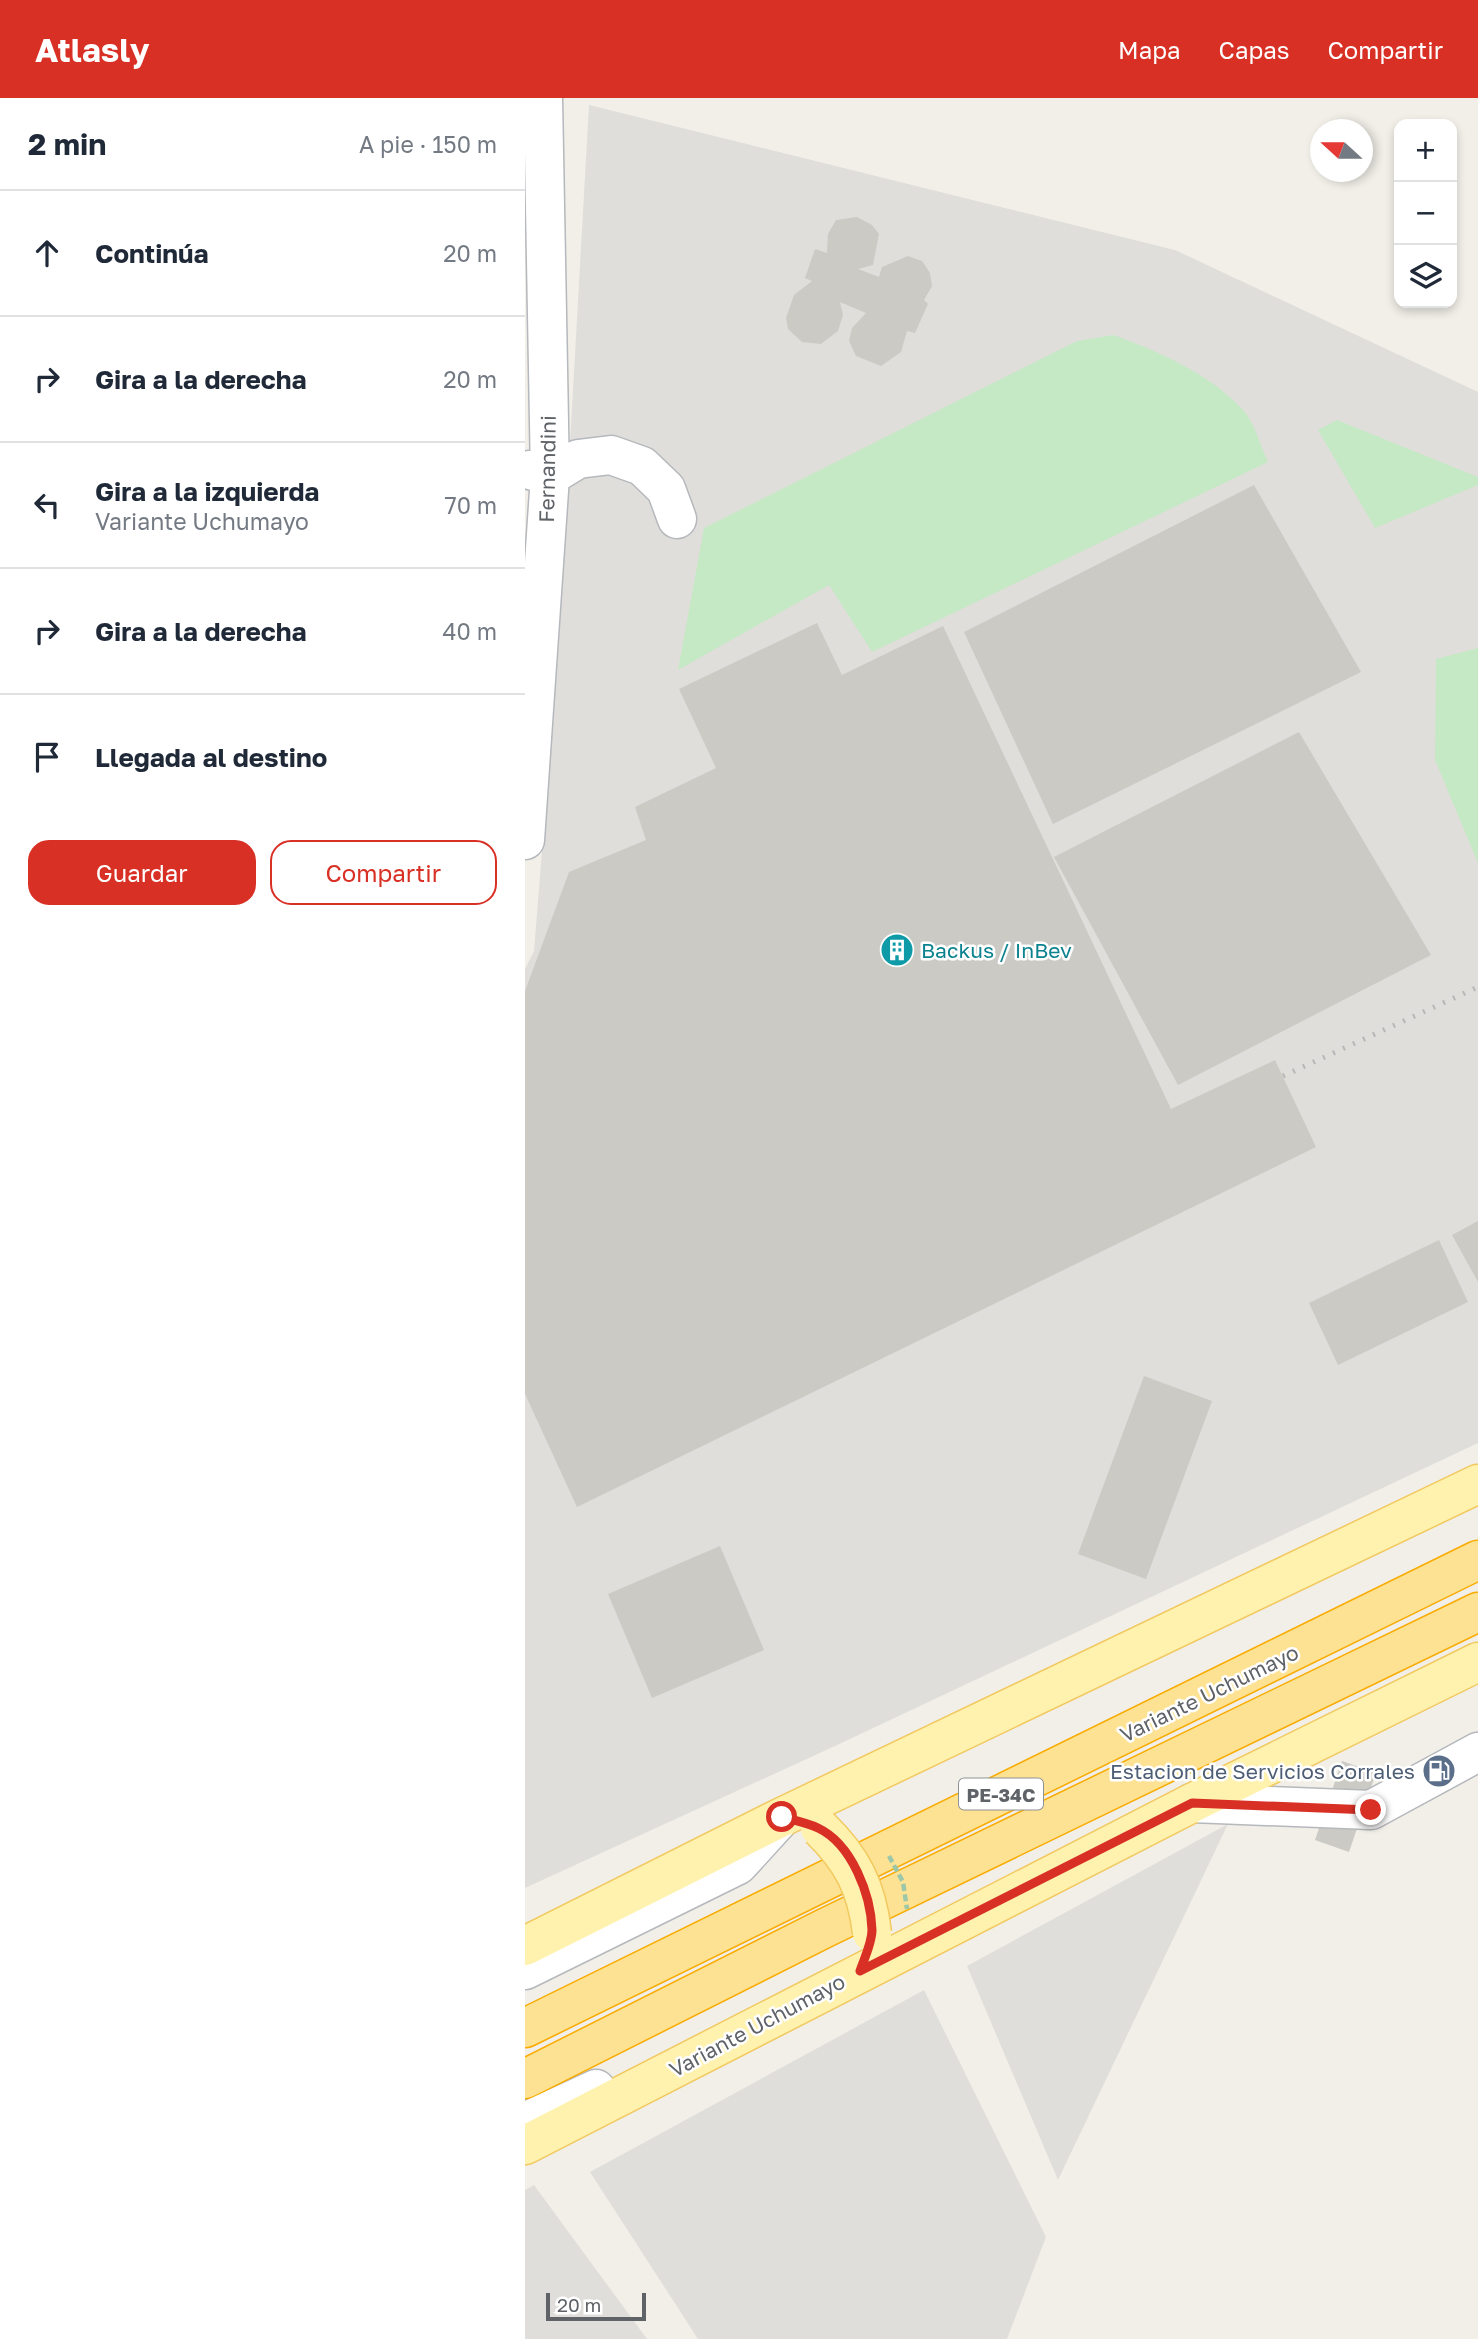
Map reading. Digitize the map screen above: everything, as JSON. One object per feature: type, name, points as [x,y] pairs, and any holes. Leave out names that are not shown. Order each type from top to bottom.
[{"type":"highway","name":"Variante Uchumayo","points":[[525,2028],[1478,1560]]},
{"type":"highway","name":"PE-34C","points":[[525,2079],[825,1928],[1478,1612]]},
{"type":"main road","points":[[525,1946],[782,1817],[1478,1484]]},
{"type":"main road","name":"Variante Uchumayo","points":[[525,2145],[700,2057],[860,1971],[1478,1662]]},
{"type":"main road","points":[[782,1817],[820,1828],[842,1849],[858,1874],[869,1903],[872,1933],[860,1971]]},
{"type":"street","points":[[525,141],[530,98]]},
{"type":"street","name":"Fernandini","points":[[525,840],[537,472],[543,98]]},
{"type":"street","points":[[537,472],[578,459],[611,455],[642,466],[666,489],[677,519]]},
{"type":"street","points":[[1192,1803],[1371,1810],[1478,1752]]},
{"type":"street","points":[[525,1970],[738,1865],[782,1817]]},
{"type":"street","points":[[525,2122],[614,2081],[700,2057]]},
{"type":"shaded area","points":[[589,105],[1175,250],[1478,392],[1478,1443],[835,1746],[525,1888],[525,969],[534,951],[559,639]]},
{"type":"shaded area","points":[[1228,1824],[1058,2180],[967,1966]]},
{"type":"shaded area","points":[[924,1990],[1046,2237],[1007,2339],[698,2339],[590,2172]]},
{"type":"shaded area","points":[[534,2185],[647,2339],[525,2339],[525,2190]]},
{"type":"green space","points":[[1113,335],[1184,366],[1232,399],[1249,417],[1268,462],[872,652],[829,585],[678,670],[704,528],[1077,341]]},
{"type":"green space","points":[[1337,420],[1478,477],[1478,485],[1375,528],[1318,430]]},
{"type":"green space","points":[[1478,648],[1478,863],[1435,760],[1436,659]]},
{"type":"building","points":[[857,217],[872,225],[879,234],[873,265],[858,269],[879,277],[882,267],[908,256],[922,261],[930,273],[932,286],[924,300],[928,304],[915,333],[907,331],[901,352],[881,366],[856,356],[849,341],[852,328],[866,313],[840,302],[843,315],[838,331],[821,344],[802,342],[788,329],[786,318],[794,295],[812,281],[805,278],[815,249],[827,253],[828,234],[836,220]]},
{"type":"building","points":[[1254,485],[1361,672],[1053,824],[964,632]]},
{"type":"building","name":"Backus / InBev","points":[[817,623],[842,675],[943,626],[1171,1109],[1275,1060],[1316,1147],[577,1507],[525,1394],[525,991],[569,872],[646,840],[635,807],[716,768],[679,689]]},
{"type":"building","points":[[1299,732],[1431,955],[1178,1085],[1054,857]]},
{"type":"building","points":[[1478,1221],[1478,1282],[1452,1235]]},
{"type":"building","points":[[1439,1240],[1468,1302],[1338,1365],[1309,1303]]},
{"type":"building","points":[[1144,1376],[1212,1401],[1146,1579],[1078,1554]]},
{"type":"building","points":[[720,1546],[764,1650],[652,1698],[608,1594]]},
{"type":"building","points":[[1342,1761],[1376,1773],[1349,1852],[1315,1840]]},
{"type":"railway","points":[[1283,1076],[1478,987]]},
{"type":"place","name":"Backus / InBev","points":[[897,950]]},
{"type":"place","name":"Estacion de Servicios Corrales","points":[[1439,1771]]},
{"type":"route","points":[[782,1817],[820,1828],[842,1849],[858,1874],[869,1903],[872,1933],[860,1971],[1192,1803],[1371,1810]]}]
